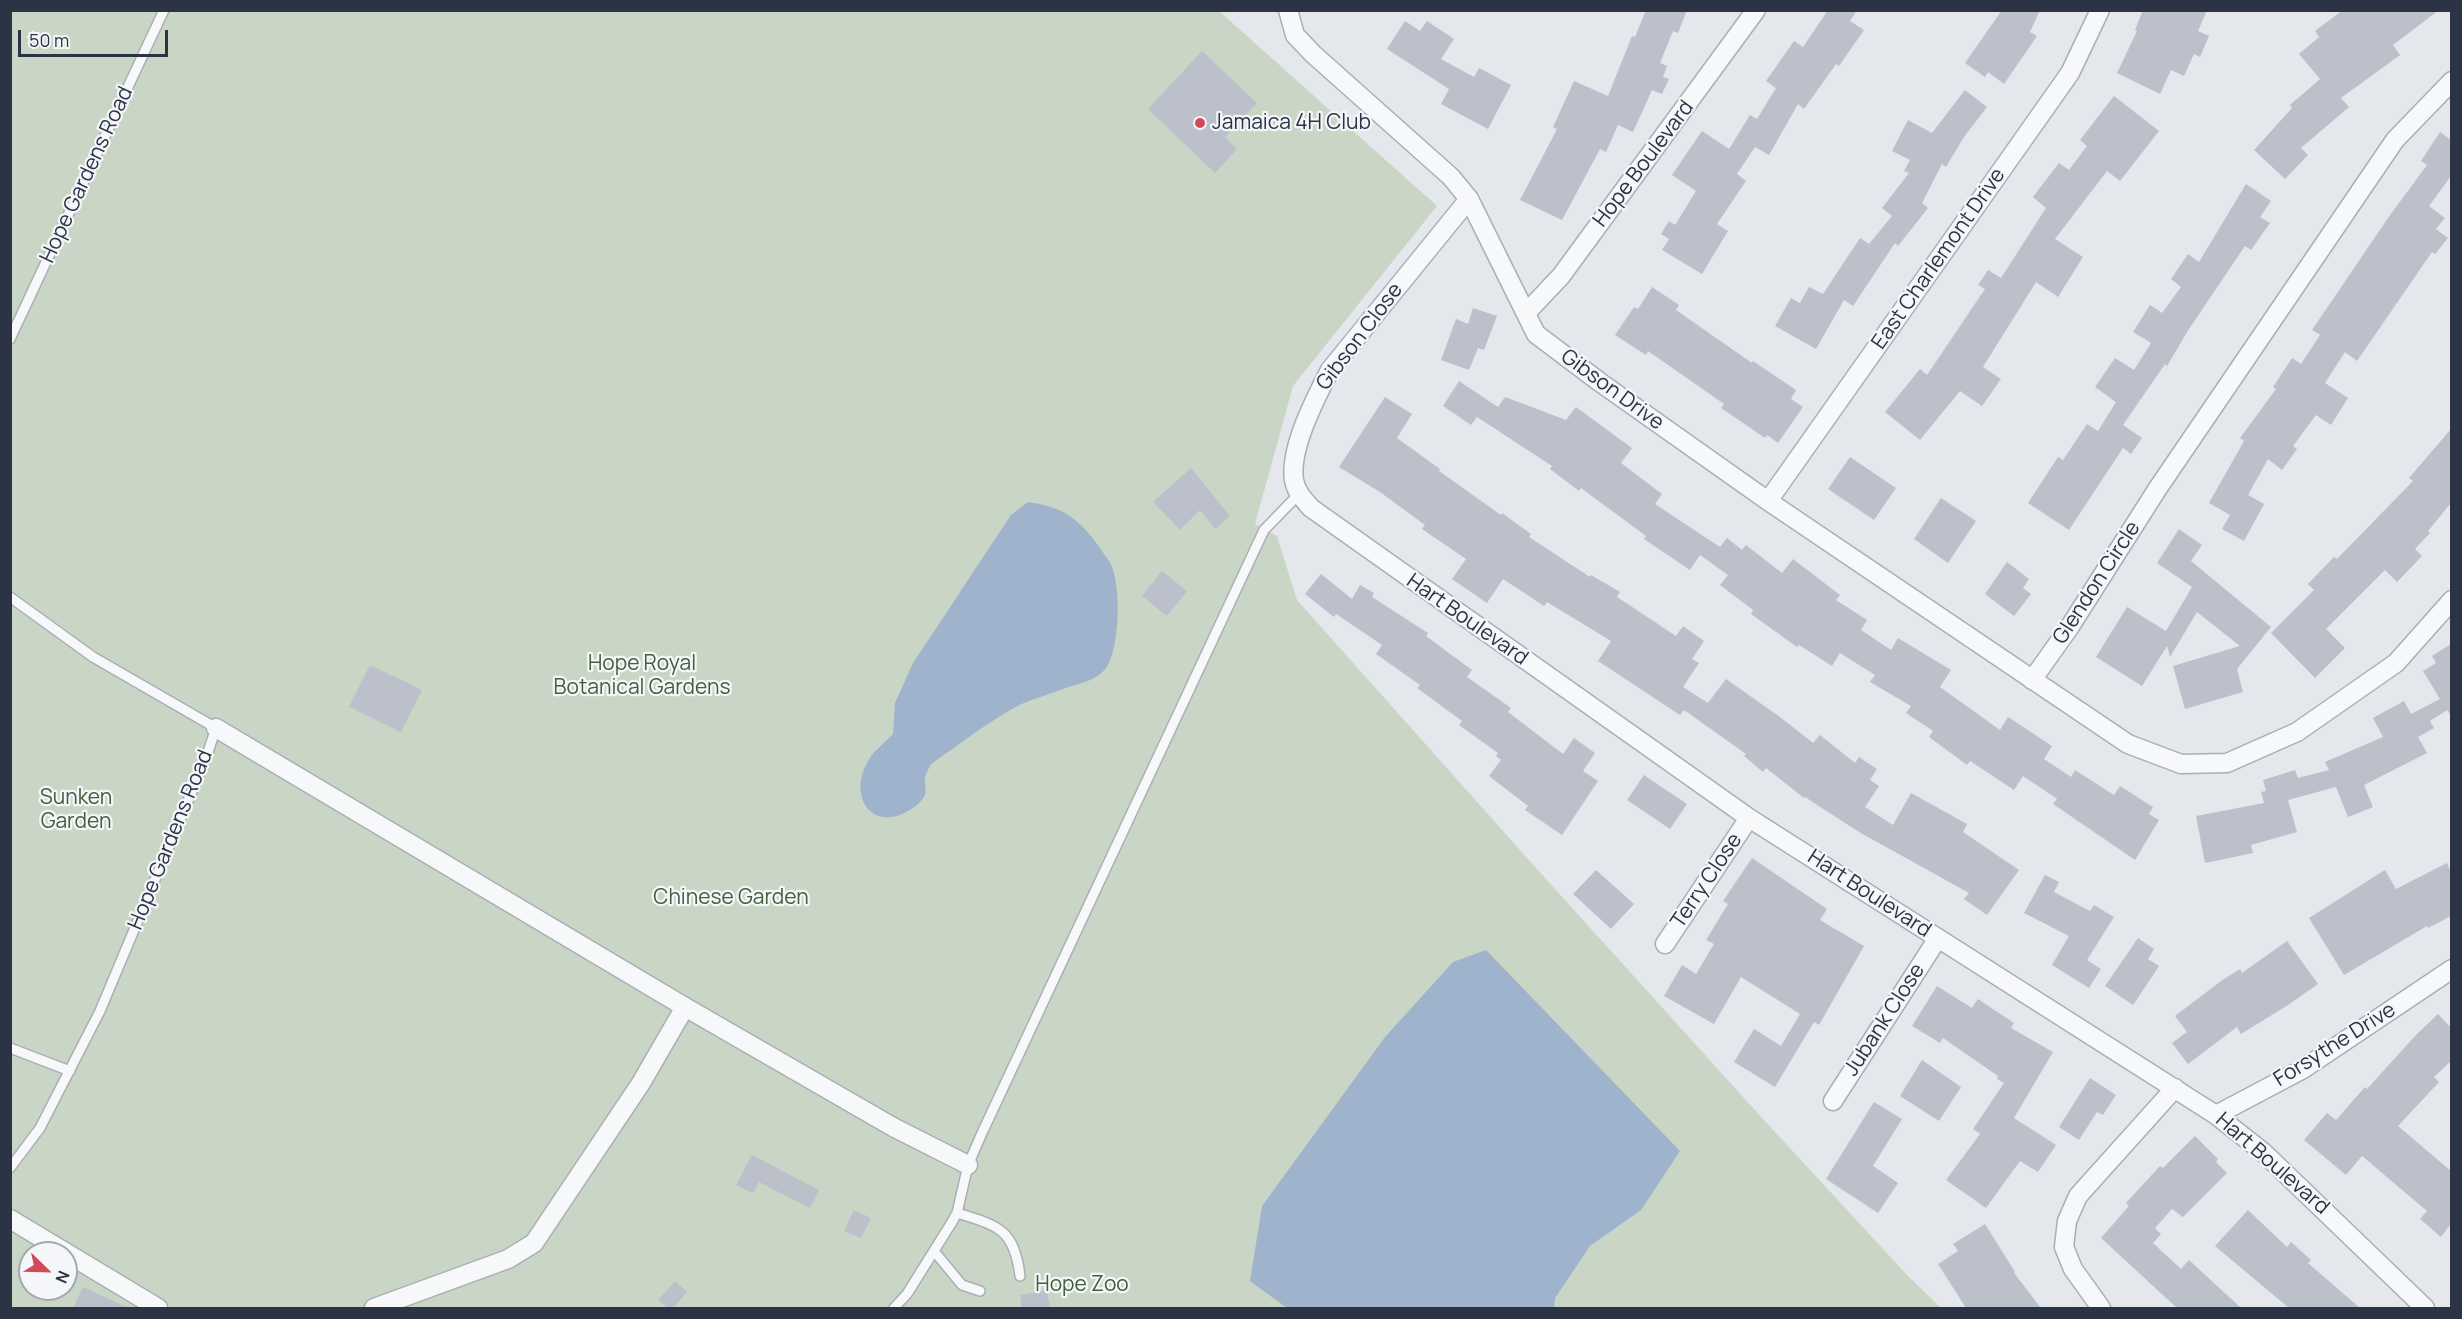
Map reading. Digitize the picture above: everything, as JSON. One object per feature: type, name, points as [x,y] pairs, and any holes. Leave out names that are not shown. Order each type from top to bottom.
[{"type":"street","name":"Gibson Drive","points":[[1288,10],[1295,35],[1313,54],[1451,177],[1469,199],[1536,334],[1768,501],[2032,680]]},
{"type":"street","name":"Hope Boulevard","points":[[1526,313],[1561,276],[1756,10]]},
{"type":"street","name":"East Charlemont Drive","points":[[1768,501],[2070,73],[2100,10]]},
{"type":"street","name":"Glendon Circle","points":[[2032,680],[2069,628],[2158,488],[2395,140],[2451,81]]},
{"type":"street","name":"Gibson Close","points":[[1299,494],[1294,480],[1297,454],[1313,402],[1330,370],[1469,199]]},
{"type":"street","name":"Hart Boulevard","points":[[1299,494],[1311,508],[1423,589],[1749,818],[2216,1115],[2263,1152],[2350,1233],[2425,1308]]},
{"type":"street","points":[[2032,680],[2128,744],[2181,764],[2227,763],[2297,732],[2396,663],[2451,600]]},
{"type":"street","points":[[216,728],[685,1007],[893,1127],[968,1165]]},
{"type":"street","name":"Terry Close","points":[[1665,945],[1749,818]]},
{"type":"street","name":"Jubank Close","points":[[1833,1101],[1938,938]]},
{"type":"street","name":"Forsythe Drive","points":[[2216,1115],[2303,1069],[2451,969]]},
{"type":"street","points":[[374,1308],[508,1259],[534,1243],[628,1103],[685,1007]]},
{"type":"street","points":[[2101,1308],[2073,1269],[2064,1246],[2067,1221],[2078,1196],[2175,1088]]},
{"type":"street","points":[[10,1219],[158,1308]]},
{"type":"lane","name":"Hope Gardens Road","points":[[10,339],[164,10]]},
{"type":"lane","points":[[894,1308],[907,1294],[957,1213],[968,1165],[1151,767],[1264,530],[1299,494]]},
{"type":"lane","name":"Hope Gardens Road","points":[[10,597],[93,657],[216,728],[206,758],[100,1011],[40,1128],[10,1168]]},
{"type":"lane","points":[[10,1048],[69,1071]]},
{"type":"lane","points":[[957,1213],[984,1221],[1007,1233],[1018,1254],[1020,1276]]},
{"type":"lane","points":[[934,1251],[962,1285],[980,1291]]},
{"type":"green space","name":"Hope Royal Botanical Gardens","points":[[10,11],[1219,11],[1437,206],[1293,386],[1255,524],[1277,536],[1297,600],[1763,1119],[1907,1275],[1941,1308],[11,1308]]},
{"type":"water","points":[[1028,502],[1067,514],[1084,529],[1109,561],[1116,583],[1118,615],[1111,659],[1098,676],[1017,706],[931,764],[925,777],[925,795],[913,808],[895,817],[873,814],[866,807],[862,797],[860,786],[862,774],[873,754],[893,734],[895,703],[913,663],[1011,515]]},
{"type":"water","points":[[1486,950],[1680,1151],[1641,1210],[1590,1246],[1555,1298],[1554,1308],[1287,1308],[1250,1281],[1262,1206],[1385,1037],[1453,962]]},
{"type":"building","points":[[1646,10],[1687,10],[1678,33],[1673,31],[1660,63],[1667,66],[1663,77],[1669,79],[1662,94],[1652,90],[1633,132],[1618,125],[1606,152],[1600,149],[1562,220],[1520,200],[1557,129],[1553,127],[1574,81],[1608,96],[1632,36],[1635,37]]},
{"type":"building","points":[[1828,10],[1857,10],[1850,21],[1864,30],[1839,66],[1836,64],[1804,109],[1798,104],[1769,155],[1755,147],[1737,174],[1746,181],[1717,224],[1728,231],[1702,274],[1662,250],[1669,239],[1661,234],[1669,221],[1675,225],[1696,191],[1672,175],[1702,131],[1729,149],[1750,115],[1757,119],[1776,88],[1766,81],[1794,41],[1803,47]]},
{"type":"building","points":[[2002,10],[2040,10],[2030,32],[2037,36],[2004,84],[1988,72],[1985,77],[1965,63]]},
{"type":"building","points":[[2143,10],[2207,10],[2198,31],[2209,36],[2200,57],[2194,54],[2184,76],[2171,70],[2160,94],[2117,73],[2137,31],[2135,30]]},
{"type":"building","points":[[2343,10],[2439,10],[2393,45],[2400,55],[2341,98],[2349,107],[2301,148],[2308,155],[2285,179],[2254,150],[2292,108],[2290,105],[2320,79],[2299,54],[2319,37],[2315,31]]},
{"type":"building","points":[[1405,21],[1420,31],[1427,21],[1454,39],[1441,59],[1474,77],[1479,68],[1511,85],[1488,129],[1441,104],[1449,89],[1387,49]]},
{"type":"building","name":"Jamaica 4H Club","points":[[1202,51],[1257,103],[1225,137],[1237,149],[1215,173],[1148,109]]},
{"type":"building","points":[[1965,90],[1987,107],[1964,137],[1946,167],[1942,164],[1922,203],[1928,208],[1898,246],[1895,243],[1853,306],[1844,300],[1816,349],[1775,326],[1791,298],[1800,303],[1809,287],[1823,294],[1860,238],[1869,244],[1892,216],[1882,208],[1909,173],[1904,171],[1910,160],[1892,151],[1908,120],[1932,133]]},
{"type":"building","points":[[2114,96],[2159,131],[2120,181],[2107,171],[2055,239],[2083,257],[2058,297],[2036,282],[1983,367],[2001,379],[1982,406],[1960,391],[1920,440],[1885,412],[1920,369],[1927,375],[1985,289],[1978,285],[1988,270],[2001,278],[2046,208],[2033,197],[2059,163],[2069,170],[2087,146],[2080,140]]},
{"type":"building","points":[[2440,132],[2451,140],[2451,176],[2429,206],[2445,218],[2436,229],[2448,238],[2435,254],[2432,252],[2357,361],[2345,352],[2325,383],[2348,398],[2331,425],[2316,415],[2293,446],[2297,449],[2282,470],[2268,459],[2248,495],[2264,504],[2244,541],[2222,529],[2230,515],[2209,503],[2244,441],[2240,438],[2276,389],[2273,387],[2292,358],[2301,364],[2320,335],[2312,330],[2427,165],[2421,161]]},
{"type":"building","points":[[2246,184],[2271,201],[2260,217],[2270,223],[2251,250],[2245,246],[2167,366],[2165,364],[2123,425],[2142,438],[2131,454],[2123,448],[2069,530],[2028,503],[2058,457],[2063,460],[2087,424],[2098,431],[2116,402],[2095,387],[2115,358],[2134,370],[2151,343],[2133,332],[2150,305],[2162,313],[2181,287],[2171,279],[2188,254],[2199,262]]},
{"type":"building","points":[[1652,287],[1679,305],[1676,310],[1752,363],[1753,361],[1796,390],[1791,399],[1803,407],[1778,443],[1767,435],[1765,438],[1721,408],[1724,404],[1648,351],[1646,355],[1615,335],[1634,307],[1638,309]]},
{"type":"building","points":[[1473,308],[1497,316],[1484,350],[1478,348],[1469,370],[1441,360],[1456,319],[1468,324]]},
{"type":"building","points":[[1459,381],[1498,407],[1505,397],[1566,420],[1576,407],[1632,448],[1621,463],[1662,494],[1655,504],[1720,547],[1727,538],[1742,550],[1746,545],[1782,573],[1793,559],[1840,595],[1836,600],[1867,620],[1861,630],[1891,650],[1898,638],[1951,670],[1940,687],[2000,730],[2008,717],[2052,746],[2044,759],[2071,777],[2075,770],[2114,795],[2120,786],[2153,807],[2149,814],[2159,820],[2135,860],[2053,804],[2057,799],[2023,776],[2014,790],[1970,761],[1967,765],[1929,737],[1933,731],[1906,713],[1911,706],[1870,682],[1875,675],[1840,653],[1832,666],[1799,645],[1797,647],[1751,614],[1753,610],[1720,585],[1728,575],[1700,555],[1690,570],[1644,539],[1646,536],[1581,488],[1579,491],[1550,469],[1552,466],[1477,417],[1471,425],[1443,406]]},
{"type":"building","points":[[1385,397],[1412,414],[1397,438],[1440,469],[1439,471],[1531,534],[1529,537],[1590,577],[1591,575],[1620,592],[1617,597],[1676,636],[1683,626],[1704,641],[1692,659],[1699,663],[1683,687],[1708,703],[1726,679],[1813,743],[1820,735],[1855,763],[1859,757],[1877,769],[1870,780],[1879,786],[1865,807],[1893,825],[1911,793],[1967,824],[1963,832],[2019,870],[1987,915],[1964,899],[1969,893],[1859,832],[1804,798],[1766,768],[1763,772],[1744,756],[1746,754],[1684,710],[1680,715],[1598,661],[1611,641],[1547,602],[1544,606],[1503,579],[1487,603],[1452,579],[1466,559],[1422,529],[1425,525],[1380,492],[1339,467]]},
{"type":"building","points":[[2451,429],[2451,503],[2428,531],[2430,533],[2415,549],[2422,556],[2397,582],[2385,570],[2326,629],[2345,648],[2315,678],[2271,633],[2314,590],[2308,584],[2334,557],[2337,559],[2413,481],[2409,478]]},
{"type":"building","points":[[1850,457],[1896,488],[1874,520],[1828,489]]},
{"type":"building","points":[[1191,468],[1230,516],[1215,529],[1200,510],[1180,530],[1153,502]]},
{"type":"building","points":[[1941,498],[1976,521],[1948,563],[1914,539]]},
{"type":"building","points":[[2179,529],[2202,545],[2191,561],[2271,627],[2237,669],[2243,692],[2185,709],[2173,666],[2240,646],[2197,612],[2170,657],[2167,646],[2142,686],[2096,657],[2127,607],[2166,631],[2192,587],[2157,563]]},
{"type":"building","points":[[2007,562],[2029,579],[2023,588],[2031,594],[2014,616],[1985,594]]},
{"type":"building","points":[[1162,571],[1187,591],[1167,616],[1142,596]]},
{"type":"building","points":[[1321,574],[1352,599],[1360,585],[1374,593],[1372,597],[1428,633],[1426,636],[1472,670],[1467,677],[1511,708],[1508,712],[1563,754],[1574,738],[1595,753],[1583,771],[1598,781],[1562,835],[1525,810],[1528,806],[1489,776],[1501,760],[1496,756],[1498,753],[1459,725],[1462,721],[1417,688],[1420,685],[1376,654],[1382,645],[1336,614],[1334,617],[1305,594]]},
{"type":"building","points":[[2451,644],[2451,716],[2447,710],[2430,721],[2434,728],[2418,737],[2427,753],[2364,785],[2373,807],[2348,817],[2336,787],[2288,800],[2297,832],[2251,845],[2253,853],[2205,863],[2196,816],[2264,803],[2261,792],[2266,791],[2263,780],[2295,770],[2298,778],[2329,770],[2325,762],[2383,737],[2373,718],[2404,701],[2411,714],[2440,699],[2423,671],[2436,663],[2432,656]]},
{"type":"building","points":[[370,665],[422,690],[401,732],[349,707]]},
{"type":"building","points":[[1644,775],[1687,804],[1670,829],[1627,800]]},
{"type":"building","points":[[1752,858],[1827,909],[1820,920],[1864,946],[1819,1025],[1814,1022],[1775,1087],[1734,1062],[1754,1029],[1781,1046],[1800,1014],[1741,977],[1714,1024],[1664,996],[1682,965],[1696,974],[1714,944],[1706,940],[1728,904],[1723,901]]},
{"type":"building","points":[[2447,863],[2451,872],[2451,916],[2428,928],[2427,926],[2344,975],[2309,918],[2385,870],[2396,889]]},
{"type":"building","points":[[1596,870],[1634,904],[1611,929],[1573,894]]},
{"type":"building","points":[[2045,875],[2059,882],[2054,892],[2090,911],[2094,905],[2114,917],[2087,960],[2101,969],[2089,988],[2052,965],[2069,936],[2024,913]]},
{"type":"building","points":[[2138,938],[2154,949],[2148,959],[2159,966],[2133,1005],[2105,986]]},
{"type":"building","points":[[2287,941],[2318,984],[2241,1034],[2237,1027],[2188,1064],[2172,1043],[2187,1032],[2175,1016],[2221,981],[2240,969],[2242,973]]},
{"type":"building","points":[[1937,986],[1972,1008],[1978,999],[2014,1023],[2011,1028],[2053,1052],[2014,1118],[2056,1145],[2038,1172],[2020,1161],[1986,1208],[1946,1180],[1980,1134],[1973,1129],[2004,1083],[1997,1079],[1998,1076],[1943,1038],[1940,1043],[1912,1026]]},
{"type":"building","points":[[2438,1014],[2451,1028],[2451,1061],[2434,1077],[2439,1082],[2398,1126],[2451,1171],[2451,1224],[2441,1237],[2420,1219],[2427,1211],[2362,1156],[2346,1175],[2304,1140],[2327,1113],[2336,1120],[2365,1087],[2367,1089]]},
{"type":"building","points":[[1922,1060],[1961,1087],[1939,1121],[1900,1096]]},
{"type":"building","points":[[2090,1078],[2116,1095],[2103,1115],[2097,1112],[2079,1140],[2059,1127]]},
{"type":"building","points":[[1874,1102],[1902,1119],[1873,1166],[1898,1183],[1878,1213],[1826,1179]]},
{"type":"building","points":[[2195,1136],[2218,1159],[2216,1162],[2227,1173],[2183,1217],[2172,1209],[2155,1228],[2161,1234],[2153,1243],[2181,1269],[2189,1260],[2241,1308],[2177,1308],[2101,1238],[2129,1206],[2126,1203],[2160,1166],[2163,1168]]},
{"type":"building","points":[[752,1155],[819,1190],[810,1208],[759,1182],[753,1193],[736,1185]]},
{"type":"building","points":[[854,1210],[871,1218],[861,1238],[844,1231]]},
{"type":"building","points":[[2248,1210],[2287,1247],[2291,1242],[2311,1260],[2308,1263],[2360,1308],[2289,1308],[2215,1246]]},
{"type":"building","points":[[1985,1224],[2014,1273],[2041,1308],[1966,1308],[1938,1264],[1958,1251],[1953,1244]]},
{"type":"building","points":[[675,1281],[687,1292],[673,1308],[668,1308],[658,1300]]},
{"type":"building","points":[[83,1287],[129,1308],[73,1308]]},
{"type":"building","points":[[1047,1290],[1050,1308],[1022,1308],[1020,1295]]},
{"type":"place","name":"Jamaica 4H Club","points":[[1200,123]]},
{"type":"park label","name":"Sunken Garden","points":[[76,810]]},
{"type":"park label","name":"Chinese Garden","points":[[731,898]]},
{"type":"park label","name":"Hope Zoo","points":[[1082,1285]]}]
